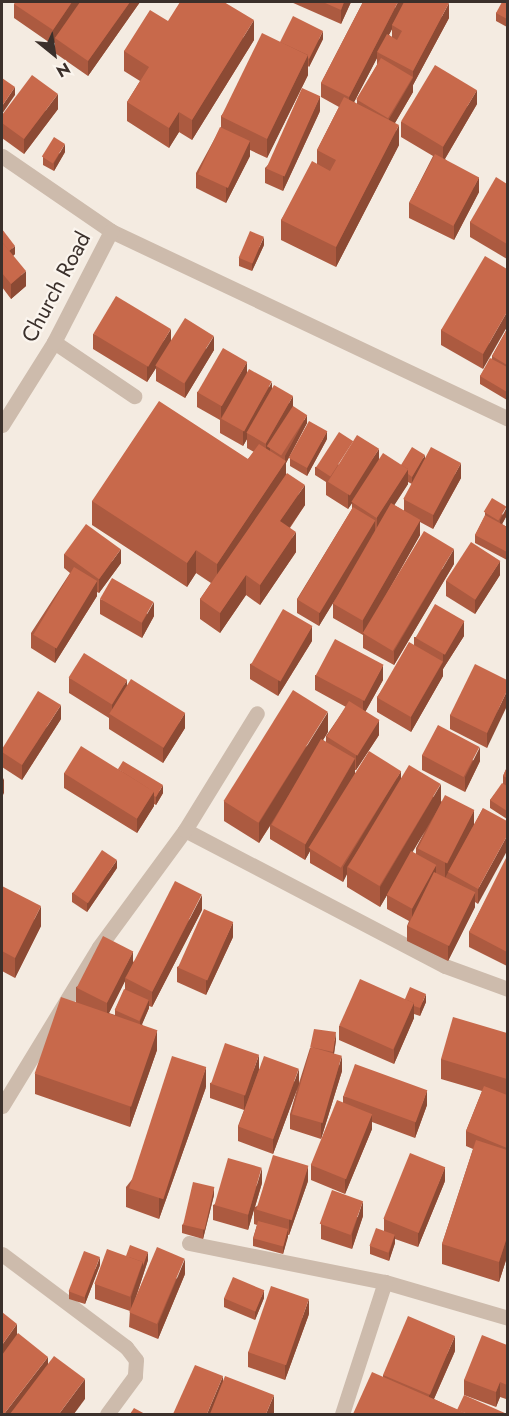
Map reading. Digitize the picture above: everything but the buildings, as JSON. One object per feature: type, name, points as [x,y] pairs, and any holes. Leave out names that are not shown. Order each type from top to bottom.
[{"type":"street","points":[[2,156],[111,231],[507,419]]},
{"type":"street","name":"Church Road","points":[[2,425],[54,342],[111,231]]},
{"type":"street","points":[[54,342],[134,396]]},
{"type":"street","points":[[2,1106],[99,947],[185,830],[257,713]]},
{"type":"street","points":[[185,830],[445,966],[507,989]]},
{"type":"street","points":[[189,1243],[385,1282],[507,1318]]},
{"type":"street","points":[[2,1254],[126,1347],[136,1360],[135,1376],[107,1414]]},
{"type":"street","points":[[342,1414],[385,1282]]}]
